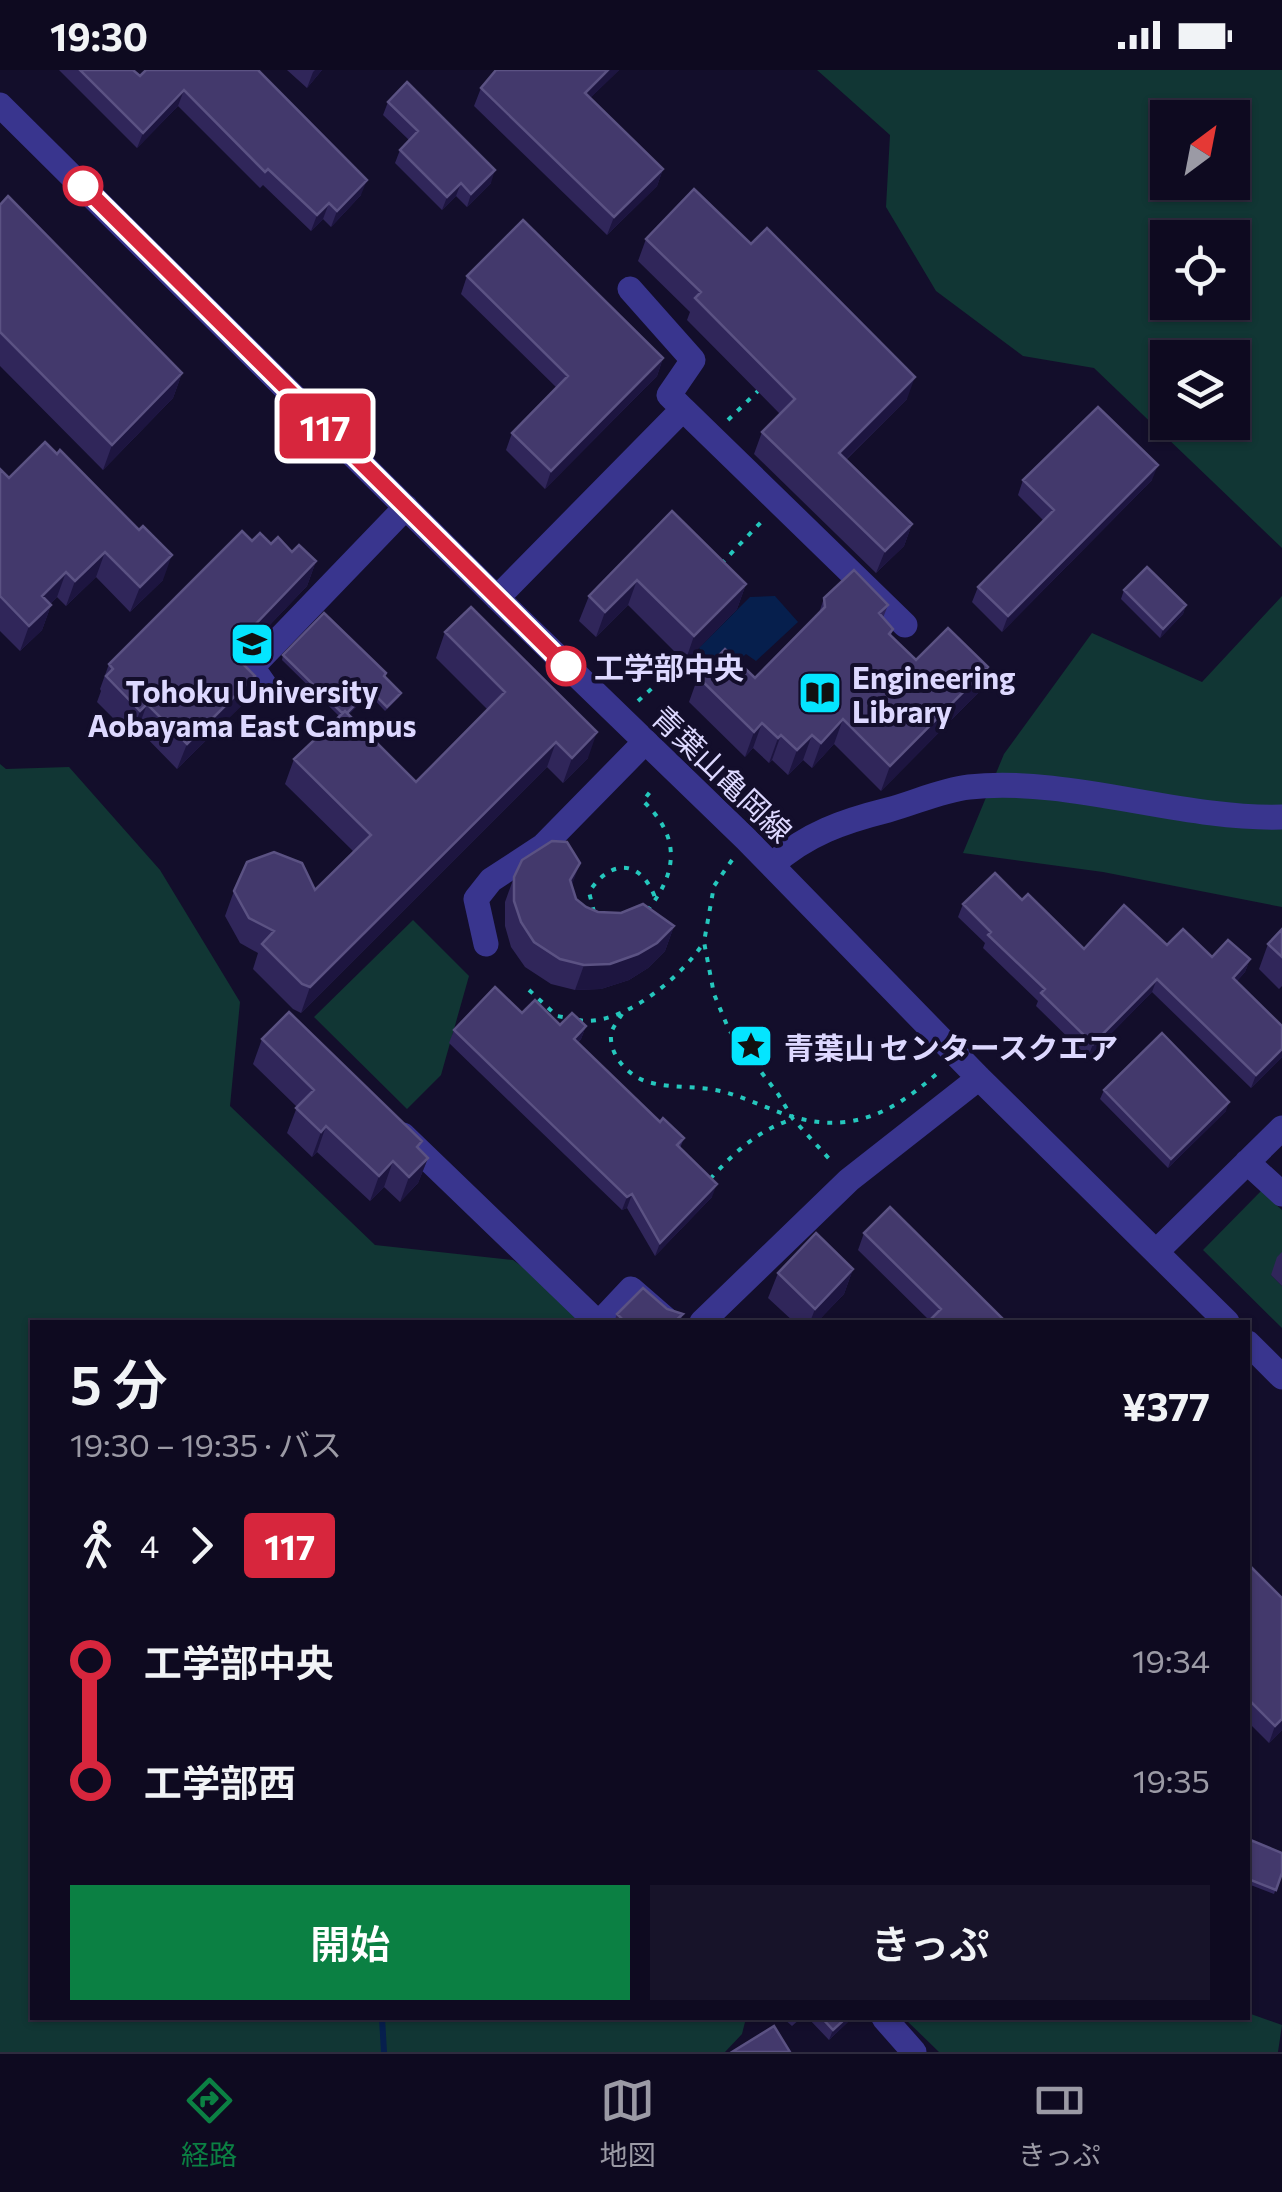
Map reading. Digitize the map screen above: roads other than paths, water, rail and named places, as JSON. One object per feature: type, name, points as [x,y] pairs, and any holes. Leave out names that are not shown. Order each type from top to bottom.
[{"type":"street","name":"青葉山亀岡線","points":[[0,105],[772,865],[979,1078],[1225,1320]]},
{"type":"street","points":[[630,289],[693,360],[668,396],[905,625]]},
{"type":"street","points":[[497,598],[683,409]]},
{"type":"street","points":[[266,688],[252,667],[406,508]]},
{"type":"street","points":[[486,944],[476,900],[491,880],[543,846],[644,742]]},
{"type":"street","points":[[772,865],[790,848],[840,821],[968,787],[1033,788],[1212,813],[1282,817]]},
{"type":"street","points":[[704,1320],[849,1180],[979,1078]]},
{"type":"street","points":[[382,1114],[597,1320]]},
{"type":"street","points":[[1156,1252],[1263,1154],[1282,1128]]},
{"type":"street","points":[[1263,1154],[1282,1194]]},
{"type":"street","points":[[601,1320],[631,1289],[667,1320]]},
{"type":"street","points":[[1250,1345],[1282,1377]]},
{"type":"street","points":[[886,2020],[914,2052]]},
{"type":"water","points":[[775,596],[798,622],[756,661],[746,654],[724,674],[699,648],[750,597]]},
{"type":"waterway","points":[[382,2020],[384,2052]]},
{"type":"place","name":"Tohoku University Aobayama East Campus","points":[[252,644]]},
{"type":"place","name":"工学部中央","points":[[566,666]]},
{"type":"place","name":"Engineering Library","points":[[820,693]]},
{"type":"place","name":"青葉山 センタースクエア","points":[[751,1046]]}]
